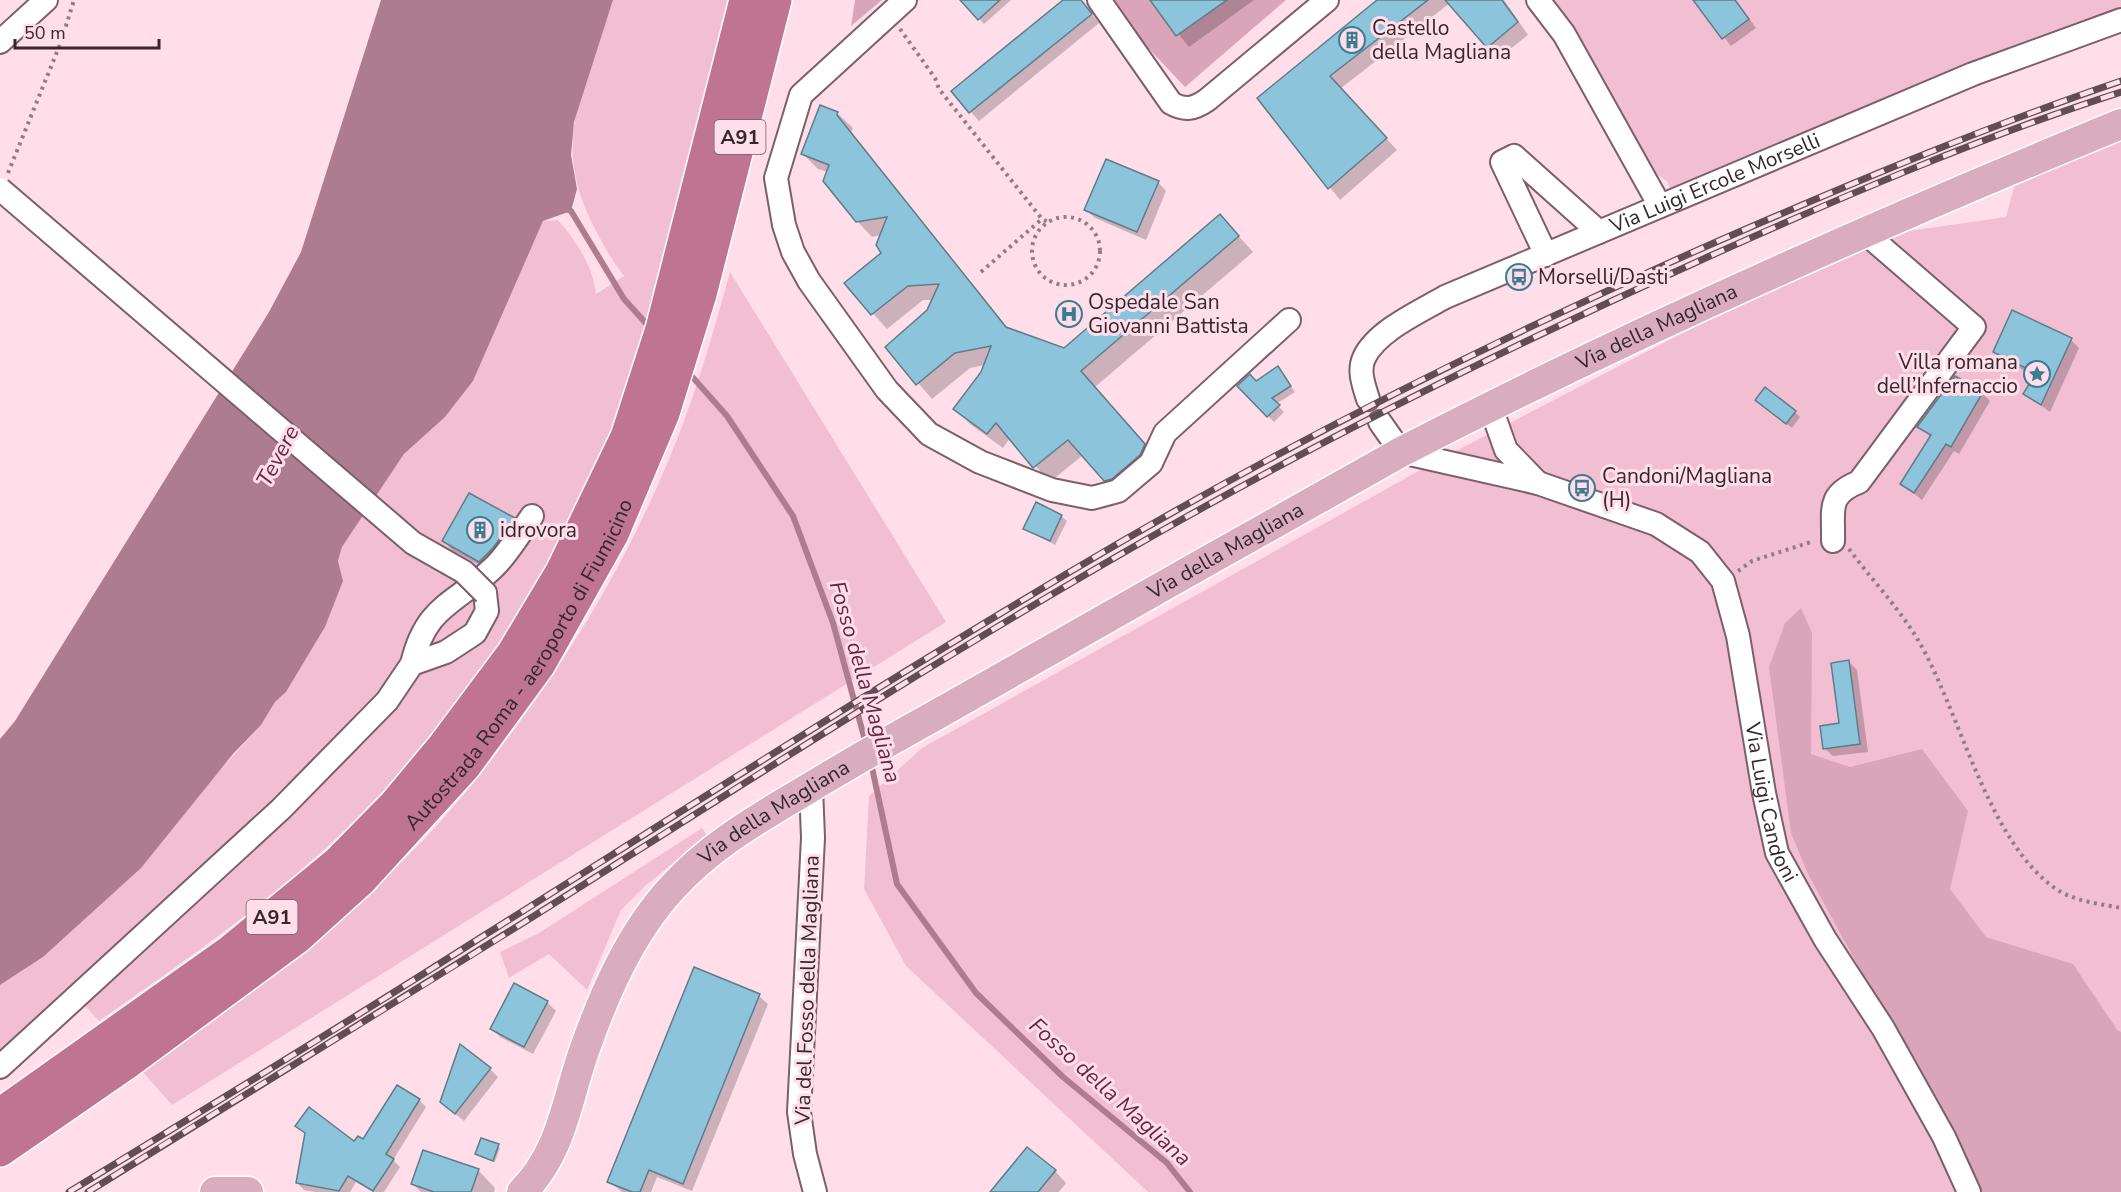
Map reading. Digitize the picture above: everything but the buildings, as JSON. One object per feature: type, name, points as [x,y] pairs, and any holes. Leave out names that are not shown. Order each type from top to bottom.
[{"type":"highway","name":"Autostrada Roma - aeroporto di Fiumicino","points":[[0,1150],[126,1063],[313,922],[360,880],[465,765],[512,679],[627,437],[662,329],[746,0]]},
{"type":"highway","name":"Autostrada Roma - aeroporto di Fiumicino","points":[[0,1115],[230,952],[338,863],[395,805],[446,745],[558,632],[612,534],[663,414],[700,294],[775,0]]},
{"type":"main road","name":"Via della Magliana","points":[[522,1192],[540,1173],[555,1148],[583,1053],[613,979],[646,920],[692,866],[706,854],[836,771],[1401,452],[1490,405],[1863,231],[2121,124]]},
{"type":"main road","points":[[214,1192],[248,1192]]},
{"type":"street","points":[[0,42],[46,0]]},
{"type":"street","points":[[1099,0],[1171,103],[1181,109],[1192,108],[1207,100],[1327,0]]},
{"type":"street","points":[[1538,0],[1563,34],[1660,206]]},
{"type":"street","points":[[897,7],[801,95],[776,177],[793,252],[809,281],[887,390],[929,434],[980,462],[1052,490],[1092,498],[1118,491],[1151,463],[1165,433],[1289,320]]},
{"type":"street","name":"Via Luigi Ercole Morselli","points":[[1368,399],[1363,383],[1364,358],[1371,348],[1396,325],[1445,297],[1973,74],[2121,20]]},
{"type":"street","points":[[1546,255],[1502,162],[1514,156],[1599,232]]},
{"type":"street","points":[[2,185],[413,543],[464,572],[485,593],[487,611],[475,633],[446,652],[412,664]]},
{"type":"street","points":[[1833,541],[1836,497],[1842,489],[1859,482],[1974,327],[1863,231]]},
{"type":"street","name":"Via Luigi Candoni","points":[[1490,405],[1506,450],[1538,483]]},
{"type":"street","points":[[1380,422],[1401,452]]},
{"type":"street","name":"Via Luigi Candoni","points":[[1401,452],[1538,483],[1656,524],[1700,552],[1724,581],[1738,636],[1764,793],[1777,853],[1825,939],[1884,1028],[1944,1137],[1969,1192]]},
{"type":"street","points":[[0,1067],[281,809],[387,701],[412,664],[418,641],[437,612],[494,568],[532,516]]},
{"type":"street","name":"Via del Fosso della Magliana","points":[[811,787],[813,838],[799,1112],[815,1192]]},
{"type":"path","points":[[2,185],[61,42],[74,0]]},
{"type":"path","points":[[897,7],[939,89],[1042,219],[1048,222],[1067,217],[1076,219],[1085,223],[1098,237],[1100,256],[1092,274],[1084,280],[1066,285],[1056,284],[1040,273],[1033,255],[1033,246],[1035,237],[1048,222]]},
{"type":"path","points":[[981,272],[1042,219]]},
{"type":"path","points":[[1724,581],[1752,561],[1825,538],[1847,546],[1918,640],[2004,828],[2026,864],[2057,890],[2091,902],[2121,908]]},
{"type":"shaded area","points":[[613,0],[732,0],[637,363],[612,431],[581,500],[545,568],[505,634],[460,698],[412,758],[361,814],[308,864],[232,926],[99,1021],[73,993],[0,1059],[0,985],[43,957],[88,916],[261,725],[275,702],[286,692],[325,627],[343,581],[338,561],[342,547],[404,454],[445,417],[473,381],[543,221],[558,220],[571,236],[587,263],[596,294],[624,276],[595,229],[581,197],[574,168],[573,141],[576,114]]},
{"type":"shaded area","points":[[855,0],[882,0],[851,26]]},
{"type":"shaded area","points":[[1103,0],[1286,0],[1185,87]]},
{"type":"shaded area","points":[[1551,0],[2121,0],[2121,11],[1887,98],[1809,135],[1671,190],[1667,181],[1645,167]]},
{"type":"shaded area","points":[[2121,139],[2121,1192],[1148,1192],[906,966],[864,889],[869,796],[922,748],[1431,464],[1867,237],[2006,217],[2016,180]]},
{"type":"shaded area","points":[[730,272],[946,622],[172,1105],[140,1069],[323,929],[401,863],[469,788],[544,688],[619,565],[660,479],[695,390]]},
{"type":"shaded area","points":[[1801,608],[1812,633],[1811,754],[1850,767],[1922,749],[1968,811],[1950,889],[1986,937],[2073,964],[2118,1031],[2121,1032],[2121,1192],[1981,1192],[1808,874],[1791,833],[1769,667],[1785,623]]},
{"type":"shaded area","points":[[702,828],[707,836],[645,886],[621,910],[587,990],[549,954],[509,978],[500,952],[539,933]]},
{"type":"water","name":"Tevere","points":[[381,0],[613,0],[574,122],[571,155],[577,189],[571,211],[543,221],[473,381],[445,417],[404,454],[342,547],[338,561],[343,581],[325,627],[286,692],[275,702],[261,725],[233,754],[141,868],[43,957],[0,985],[0,739],[15,721],[269,312],[301,252]]},
{"type":"waterway","name":"Fosso della Magliana","points":[[564,208],[571,211],[624,299],[652,330]]},
{"type":"waterway","name":"Fosso della Magliana","points":[[688,372],[727,416],[793,516],[833,623],[866,744]]},
{"type":"waterway","name":"Fosso della Magliana","points":[[871,763],[897,884],[976,993],[1063,1077],[1167,1163],[1190,1192]]},
{"type":"railway","points":[[69,1192],[370,1008],[917,664],[1149,526],[1314,435],[1482,350],[1653,270],[1928,153],[2121,81]]},
{"type":"railway","points":[[88,1192],[916,676],[1149,538],[1287,462],[1426,390],[1760,234],[1965,148],[2121,92]]},
{"type":"place","name":"Castello della Magliana","points":[[1352,40]]},
{"type":"place","name":"Morselli/Dasti","points":[[1519,277]]},
{"type":"place","name":"Ospedale San Giovanni Battista","points":[[1069,314]]},
{"type":"place","name":"Villa romana dell’Infernaccio","points":[[2037,374]]},
{"type":"place","name":"Candoni/Magliana (H)","points":[[1582,488]]},
{"type":"place","name":"idrovora","points":[[480,530]]}]
